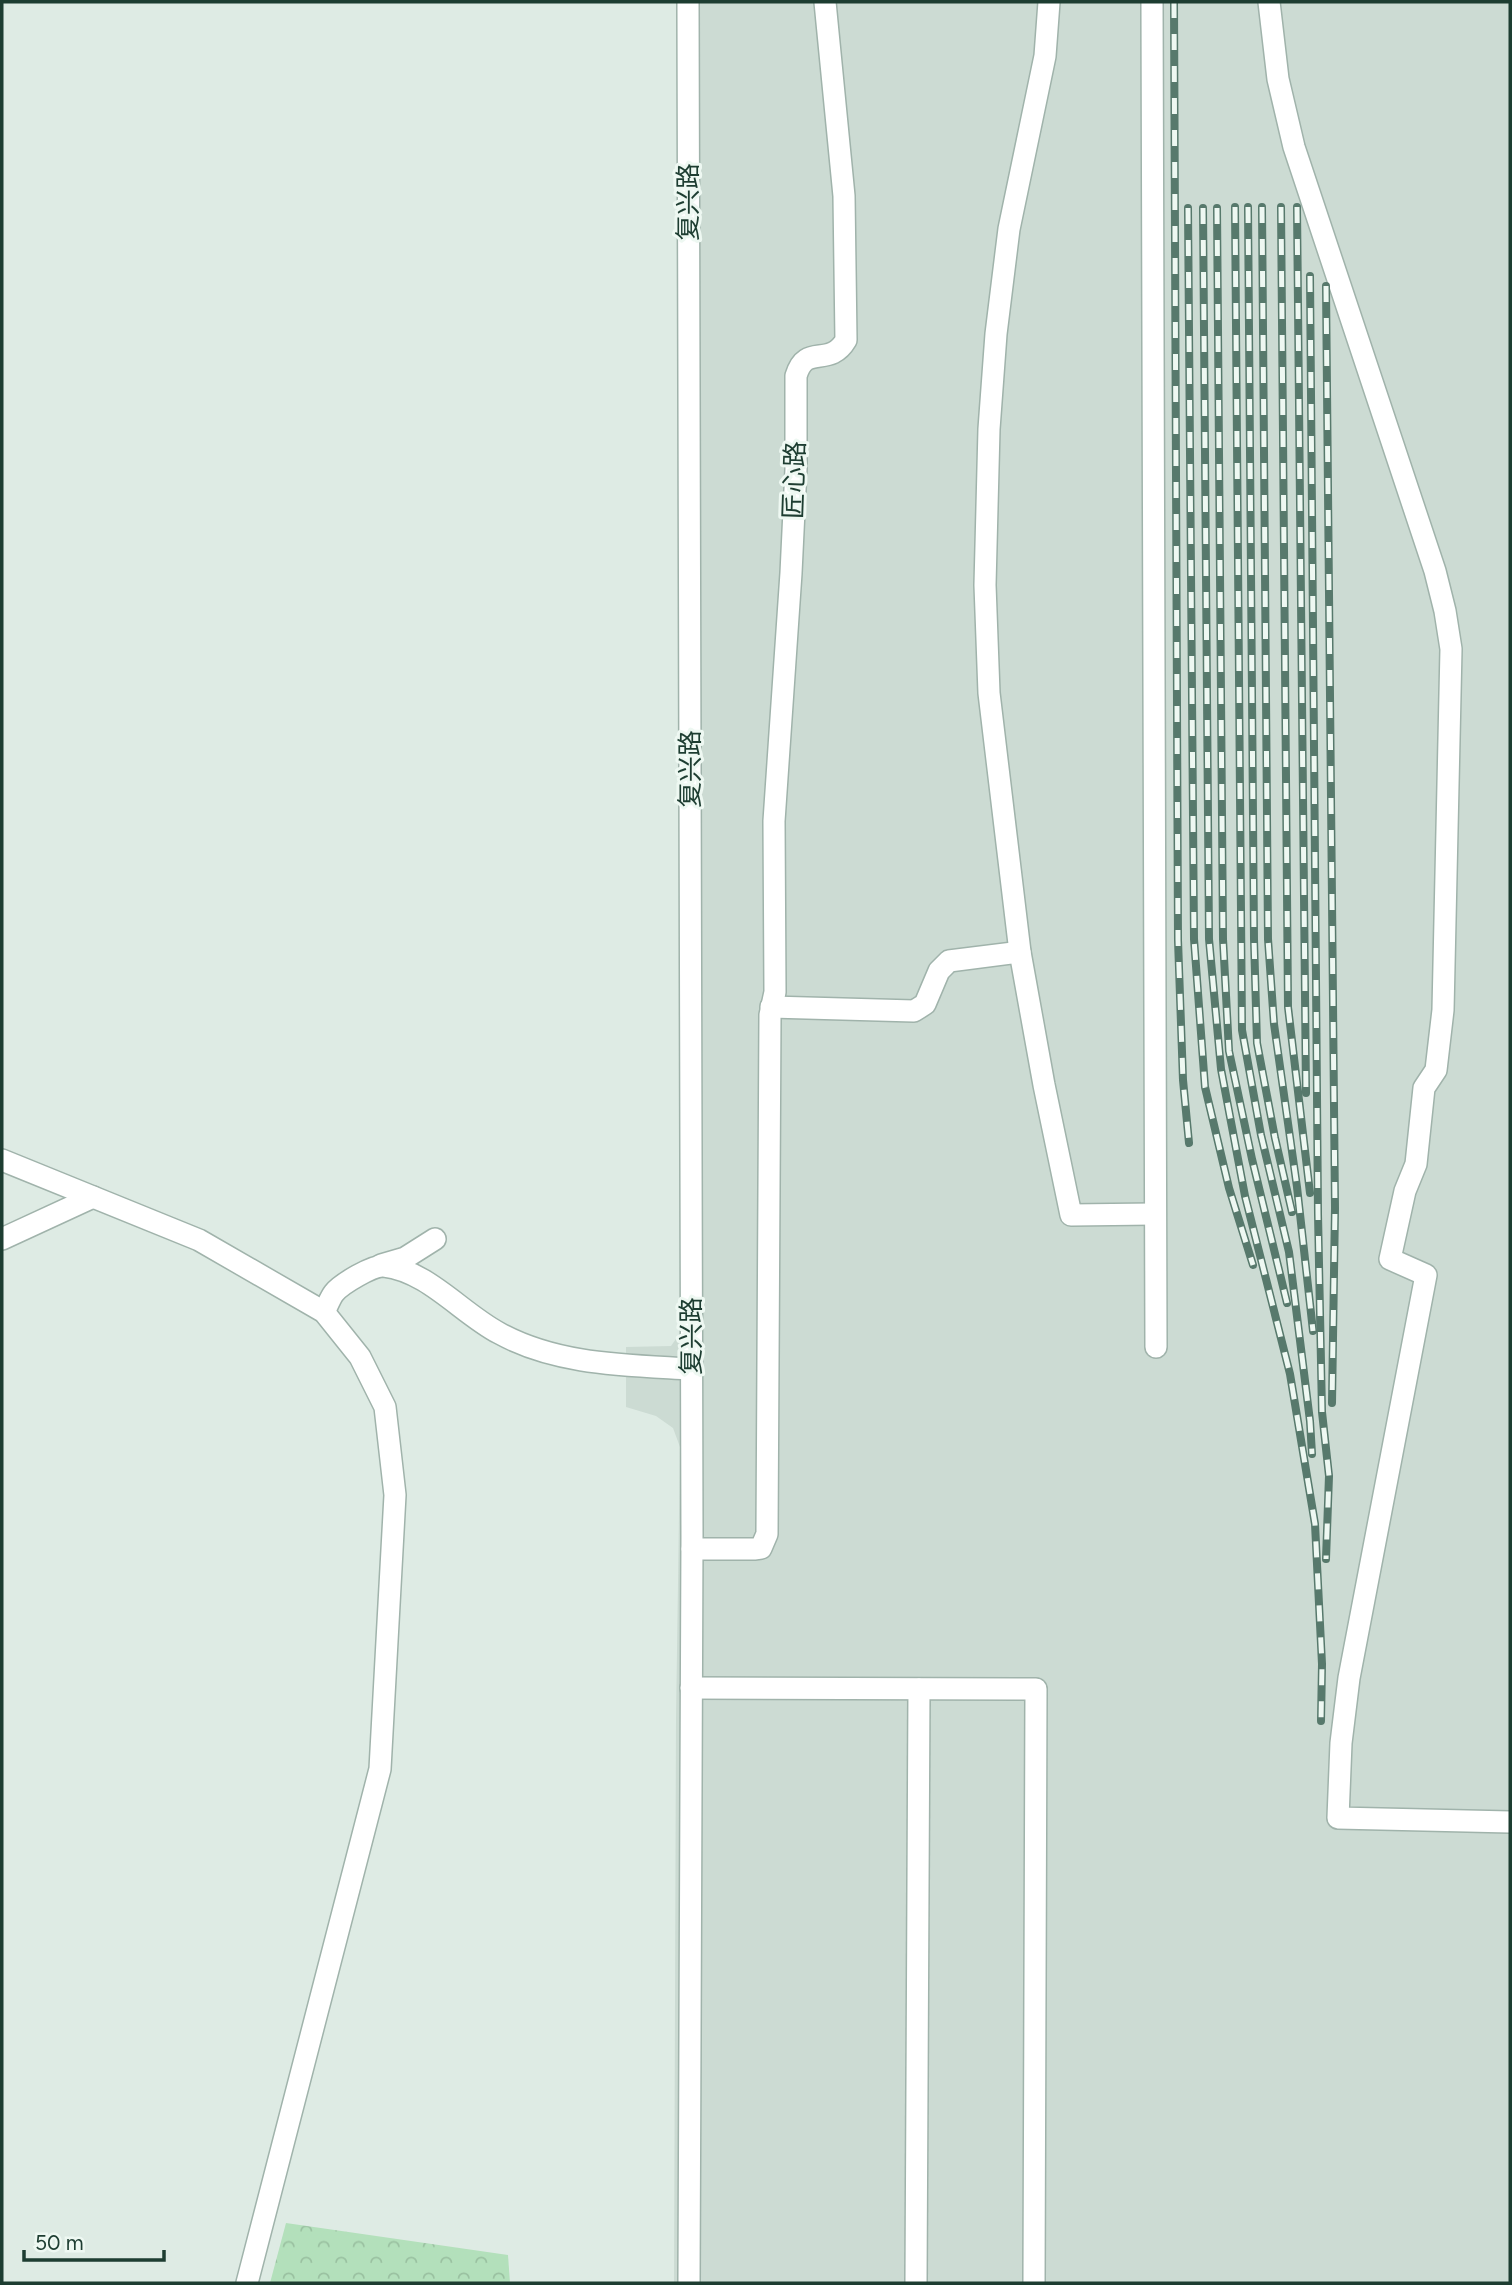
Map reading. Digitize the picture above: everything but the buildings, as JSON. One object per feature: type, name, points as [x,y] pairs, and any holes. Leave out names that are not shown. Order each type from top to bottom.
[{"type":"street","name":"复兴路","points":[[688,2],[692,1543],[689,2283]]},
{"type":"street","name":"匠心路","points":[[773,999],[774,821],[791,573],[796,469],[796,376],[799,364],[808,358],[840,350],[846,340],[844,196],[825,2]]},
{"type":"street","points":[[1049,2],[1045,56],[1009,229],[996,334],[989,429],[985,585],[989,693],[1020,952],[1071,1216],[1154,1214]]},
{"type":"street","points":[[1152,2],[1156,1347]]},
{"type":"street","points":[[1269,2],[1278,79],[1294,147],[1435,571],[1446,611],[1451,649],[1443,1010],[1436,1070],[1424,1088],[1416,1164],[1405,1191],[1390,1259],[1426,1275],[1349,1678],[1341,1743],[1338,1818],[1510,1822]]},
{"type":"street","points":[[692,1543],[754,1549],[761,1548],[767,1534],[773,999],[914,1011],[925,1004],[939,971],[949,961],[1020,952]]},
{"type":"street","points":[[2,1160],[199,1240],[324,1312],[360,1357],[384,1407],[396,1495],[380,1769],[247,2283]]},
{"type":"street","points":[[2,1239],[93,1197]]},
{"type":"street","points":[[324,1312],[334,1293],[354,1278],[405,1258],[435,1239]]},
{"type":"street","points":[[382,1265],[411,1273],[498,1333],[536,1349],[569,1358],[691,1369]]},
{"type":"street","points":[[691,1688],[1036,1689],[1034,2283]]},
{"type":"street","points":[[916,2283],[919,1689]]},
{"type":"shaded area","points":[[679,2],[1510,2],[1510,2283],[674,2283],[680,1447],[673,1428],[656,1416],[626,1407],[626,1347],[671,1346],[680,1333],[683,1104],[678,630]]},
{"type":"green space","points":[[286,2223],[508,2255],[510,2283],[270,2283]]},
{"type":"railway","points":[[1174,2],[1178,940],[1183,1080],[1189,1143]]},
{"type":"railway","points":[[1235,207],[1242,1030],[1261,1135],[1289,1252],[1312,1454]]},
{"type":"railway","points":[[1248,207],[1257,1043],[1292,1212]]},
{"type":"railway","points":[[1262,207],[1268,939],[1274,1024],[1297,1187],[1313,1331]]},
{"type":"railway","points":[[1281,207],[1288,1007],[1310,1193]]},
{"type":"railway","points":[[1297,207],[1306,1093]]},
{"type":"railway","points":[[1188,208],[1194,939],[1205,1087],[1229,1188],[1253,1265]]},
{"type":"railway","points":[[1203,208],[1209,939],[1221,1069],[1245,1196],[1290,1374],[1315,1524],[1322,1664],[1321,1721]]},
{"type":"railway","points":[[1217,208],[1223,939],[1229,1051],[1287,1303]]},
{"type":"railway","points":[[1310,276],[1318,1214],[1322,1412],[1329,1476],[1326,1559]]},
{"type":"railway","points":[[1326,286],[1335,1208],[1332,1403]]}]
